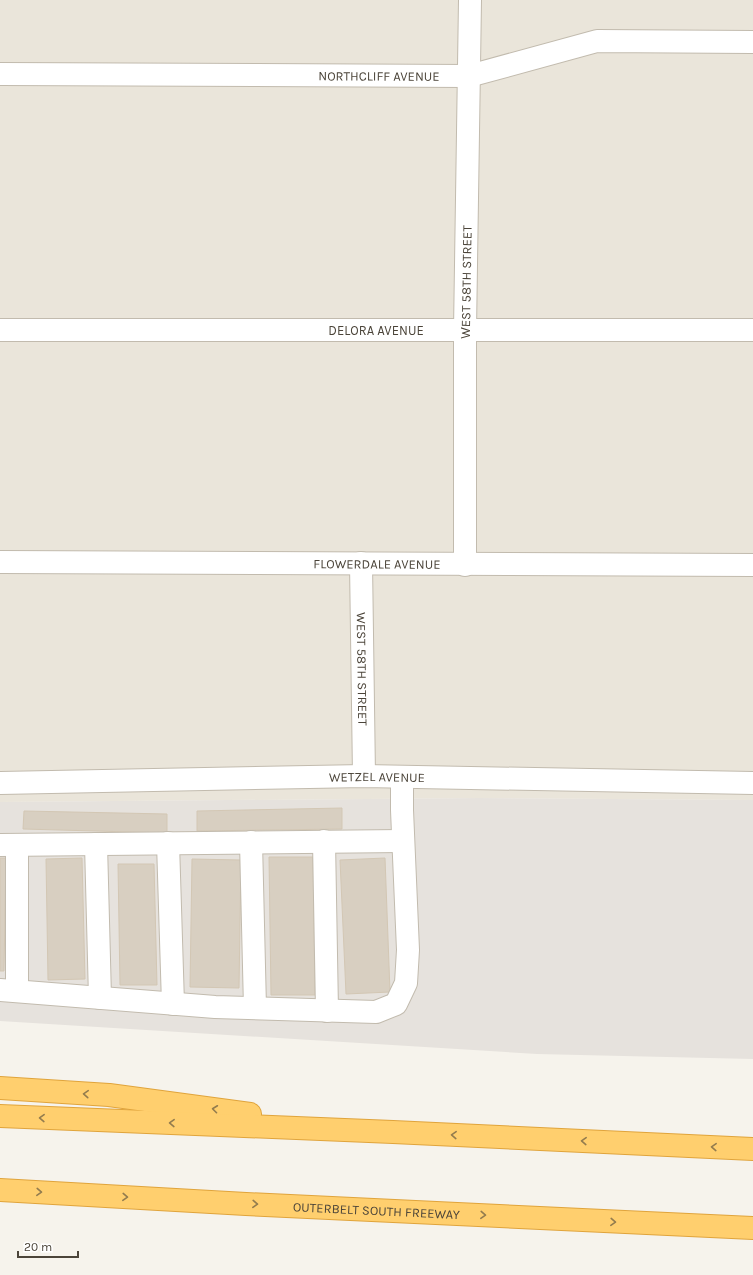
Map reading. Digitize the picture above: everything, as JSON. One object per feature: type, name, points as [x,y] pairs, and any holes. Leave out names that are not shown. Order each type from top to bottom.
[{"type":"highway","points":[[0,1088],[109,1095],[392,1132]]},
{"type":"highway","points":[[0,1116],[753,1149]]},
{"type":"highway","name":"OUTERBELT SOUTH FREEWAY","points":[[0,1190],[246,1204],[753,1228]]},
{"type":"street","name":"WEST 58TH STREET","points":[[465,564],[465,331],[470,0]]},
{"type":"street","name":"NORTHCLIFF AVENUE","points":[[0,74],[469,76],[597,40],[753,42]]},
{"type":"street","name":"DELORA AVENUE","points":[[0,330],[753,330]]},
{"type":"street","name":"FLOWERDALE AVENUE","points":[[0,562],[753,565]]},
{"type":"street","name":"WEST 58TH STREET","points":[[360,563],[364,776]]},
{"type":"street","name":"WETZEL AVENUE","points":[[0,783],[364,776],[753,783]]},
{"type":"street","points":[[402,777],[403,841],[408,950],[406,983],[396,1004],[376,1012],[327,1011],[173,1004],[8,991],[8,845],[403,841]]},
{"type":"street","points":[[324,841],[327,1011]]},
{"type":"street","points":[[250,842],[255,1008]]},
{"type":"street","points":[[168,843],[173,1004]]},
{"type":"street","points":[[96,844],[100,998]]},
{"type":"shaded area","points":[[0,0],[753,0],[753,800],[479,798],[0,802]]},
{"type":"shaded area","points":[[479,798],[753,800],[753,1059],[537,1054],[0,1021],[0,802]]},
{"type":"building","points":[[342,808],[342,829],[197,831],[197,811]]},
{"type":"building","points":[[24,811],[167,814],[167,833],[23,829]]},
{"type":"building","points":[[269,857],[313,857],[315,995],[271,995]]},
{"type":"building","points":[[0,858],[6,858],[4,971],[0,971]]},
{"type":"building","points":[[82,858],[85,979],[48,980],[46,859]]},
{"type":"building","points":[[385,858],[390,992],[346,994],[340,860]]},
{"type":"building","points":[[192,859],[241,860],[239,988],[190,987]]},
{"type":"building","points":[[118,864],[154,864],[157,985],[120,985]]}]
